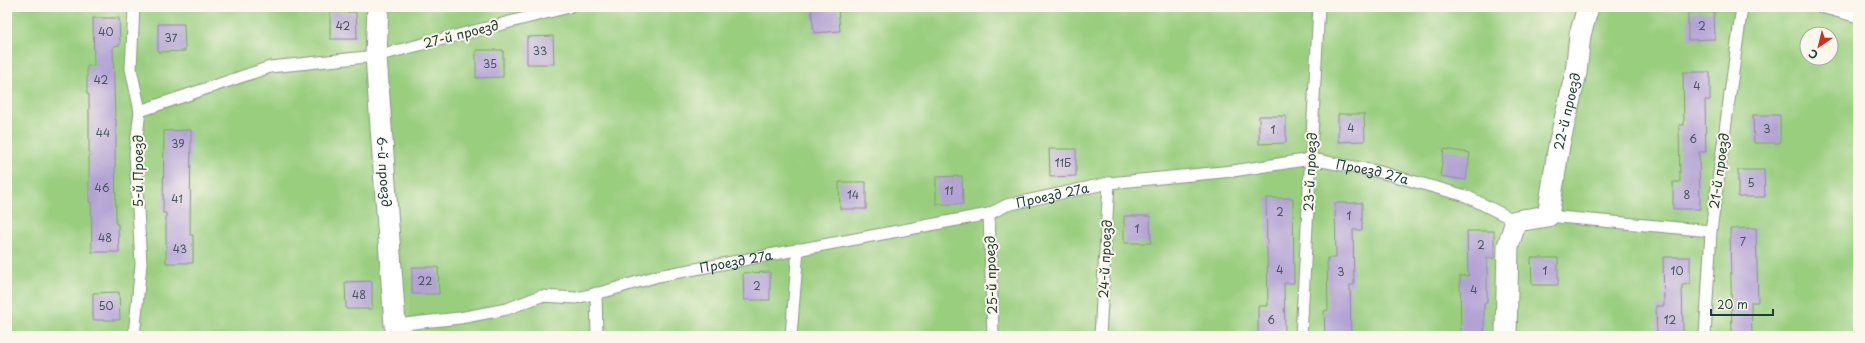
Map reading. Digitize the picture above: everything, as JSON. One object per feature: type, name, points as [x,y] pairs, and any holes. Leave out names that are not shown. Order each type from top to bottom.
[{"type":"street","name":"6-й проезд","points":[[378,7],[376,56],[397,330]]},
{"type":"street","name":"22-й проезд","points":[[1548,216],[1559,145],[1576,73],[1580,35],[1588,7]]},
{"type":"street","points":[[1506,336],[1508,246],[1516,221],[1548,216]]},
{"type":"lane","name":"5-й Проезд","points":[[134,7],[131,69],[140,111],[136,153],[141,264],[134,336]]},
{"type":"lane","name":"27-й проезд","points":[[140,111],[270,66],[376,56],[567,7]]},
{"type":"lane","name":"23-й проезд","points":[[1301,336],[1319,7]]},
{"type":"lane","name":"21-й проезд","points":[[1705,336],[1711,231],[1742,7]]},
{"type":"lane","points":[[1821,7],[1857,13]]},
{"type":"lane","name":"Проезд 27а","points":[[397,330],[507,309],[541,296],[576,298],[658,276],[989,214],[1007,205],[1109,182],[1233,171],[1311,159],[1380,172],[1466,196],[1516,221]]},
{"type":"lane","name":"24-й проезд","points":[[1100,336],[1109,182]]},
{"type":"lane","name":"25-й проезд","points":[[989,214],[993,336]]},
{"type":"lane","points":[[1548,216],[1711,231]]},
{"type":"lane","points":[[791,336],[798,249]]},
{"type":"lane","points":[[596,293],[597,336]]},
{"type":"green space","points":[[7,7],[1858,7],[1858,336],[7,336]]},
{"type":"building","points":[[811,7],[838,7],[840,31],[814,33]]},
{"type":"building","points":[[330,12],[356,12],[357,39],[330,39]]},
{"type":"building","points":[[1688,12],[1714,12],[1715,39],[1688,40]]},
{"type":"building","points":[[93,18],[119,18],[120,45],[113,46],[116,119],[116,224],[118,224],[119,252],[92,252],[91,202],[89,202],[89,94],[87,94],[87,66],[94,66]]},
{"type":"building","points":[[158,24],[184,24],[185,51],[158,52]]},
{"type":"building","points":[[553,36],[554,64],[527,64],[527,37]]},
{"type":"building","points":[[476,50],[503,50],[503,77],[476,78]]},
{"type":"building","points":[[1683,72],[1710,72],[1710,100],[1705,100],[1706,152],[1699,152],[1700,209],[1673,209],[1673,182],[1680,182],[1679,125],[1684,125]]},
{"type":"building","points":[[1338,114],[1364,114],[1365,141],[1338,142]]},
{"type":"building","points":[[1753,115],[1780,115],[1780,143],[1754,143]]},
{"type":"building","points":[[1259,116],[1286,116],[1286,143],[1259,144]]},
{"type":"building","points":[[191,130],[190,235],[193,235],[193,263],[166,263],[166,213],[163,213],[164,131]]},
{"type":"building","points":[[1049,149],[1076,149],[1076,176],[1050,177]]},
{"type":"building","points":[[1444,149],[1470,153],[1466,180],[1440,176]]},
{"type":"building","points":[[1738,170],[1764,170],[1765,197],[1738,197]]},
{"type":"building","points":[[962,176],[963,204],[936,204],[936,177]]},
{"type":"building","points":[[839,182],[866,182],[866,209],[840,209]]},
{"type":"building","points":[[1266,198],[1293,198],[1294,283],[1284,283],[1285,333],[1258,334],[1258,306],[1268,306]]},
{"type":"building","points":[[1335,203],[1362,203],[1362,230],[1353,230],[1354,285],[1350,285],[1351,336],[1325,336],[1324,311],[1328,310],[1327,258],[1336,258]]},
{"type":"building","points":[[1124,216],[1150,216],[1151,243],[1124,243]]},
{"type":"building","points":[[1756,228],[1758,302],[1751,302],[1752,336],[1732,336],[1730,229]]},
{"type":"building","points":[[1467,231],[1494,231],[1494,258],[1487,258],[1487,303],[1484,303],[1484,336],[1461,336],[1460,276],[1468,276]]},
{"type":"building","points":[[1663,257],[1690,257],[1690,284],[1682,285],[1683,333],[1657,334],[1656,306],[1664,306]]},
{"type":"building","points":[[1531,258],[1558,258],[1558,285],[1532,285]]},
{"type":"building","points":[[412,267],[438,267],[439,294],[412,294]]},
{"type":"building","points":[[770,272],[770,300],[744,300],[743,273]]},
{"type":"building","points":[[372,281],[372,309],[346,309],[345,282]]},
{"type":"building","points":[[119,292],[120,320],[93,320],[93,293]]}]
